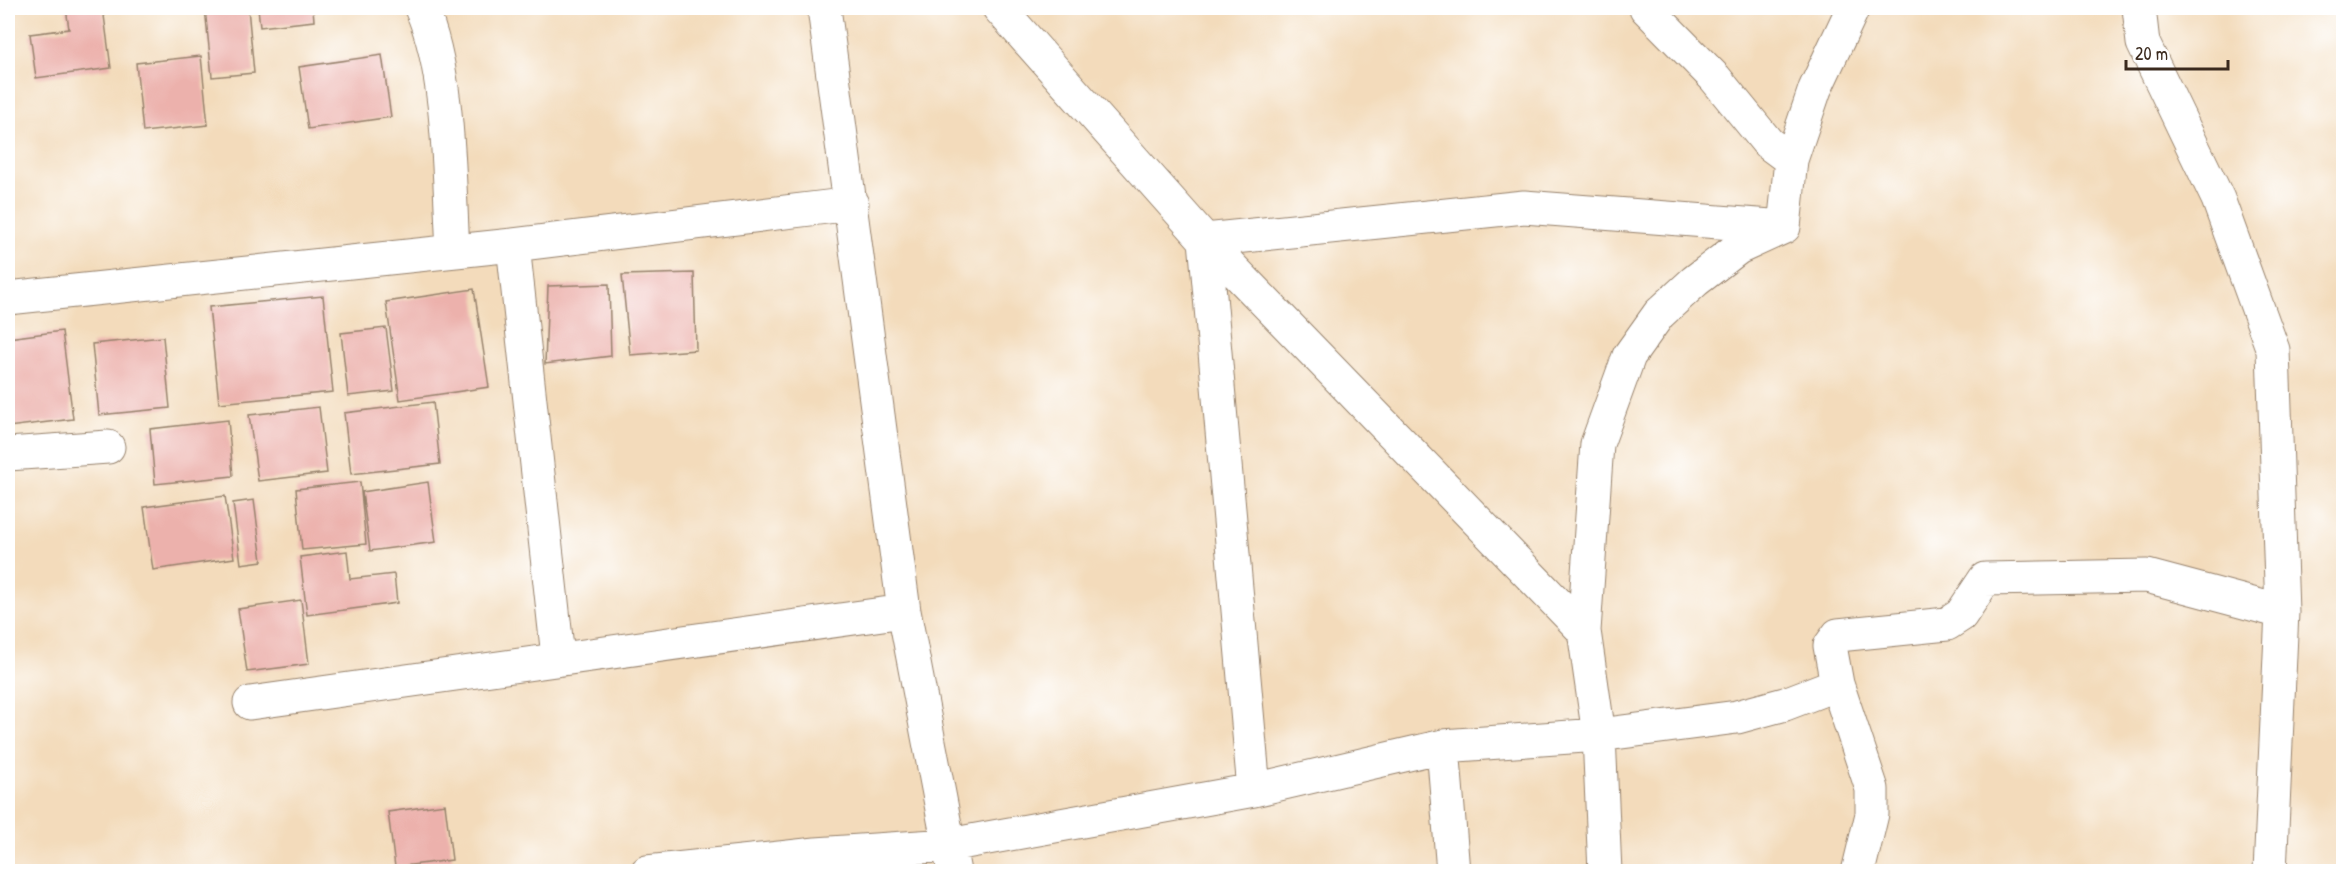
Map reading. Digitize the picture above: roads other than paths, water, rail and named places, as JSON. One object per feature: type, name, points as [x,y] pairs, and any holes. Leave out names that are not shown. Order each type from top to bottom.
[{"type":"street","points":[[421,8],[428,24],[441,82],[453,251]]},
{"type":"street","points":[[824,8],[852,204],[904,611],[952,858]]},
{"type":"street","points":[[999,8],[1205,240],[1584,631]]},
{"type":"street","points":[[1646,8],[1715,78],[1768,143],[1791,160]]},
{"type":"street","points":[[1784,226],[1791,160],[1815,89],[1853,8]]},
{"type":"street","points":[[2139,8],[2143,43],[2218,199],[2273,350],[2282,612],[2270,872]]},
{"type":"street","points":[[8,297],[513,245],[852,204]]},
{"type":"street","points":[[1205,240],[1524,207],[1784,226]]},
{"type":"street","points":[[1605,872],[1599,735],[1584,631],[1597,444],[1629,356],[1659,314],[1695,281],[1738,248],[1784,226]]},
{"type":"street","points":[[1205,240],[1254,790]]},
{"type":"street","points":[[513,245],[558,657]]},
{"type":"street","points":[[8,454],[108,447]]},
{"type":"street","points":[[1858,872],[1872,814],[1872,789],[1837,684],[1830,646],[1838,635],[1947,624],[1961,615],[1985,579],[2147,576],[2282,612]]},
{"type":"street","points":[[250,703],[558,657],[904,611]]},
{"type":"street","points":[[647,872],[816,854],[952,858],[1443,746],[1599,735],[1737,717],[1785,704],[1837,684]]},
{"type":"street","points":[[1443,746],[1453,872]]}]
